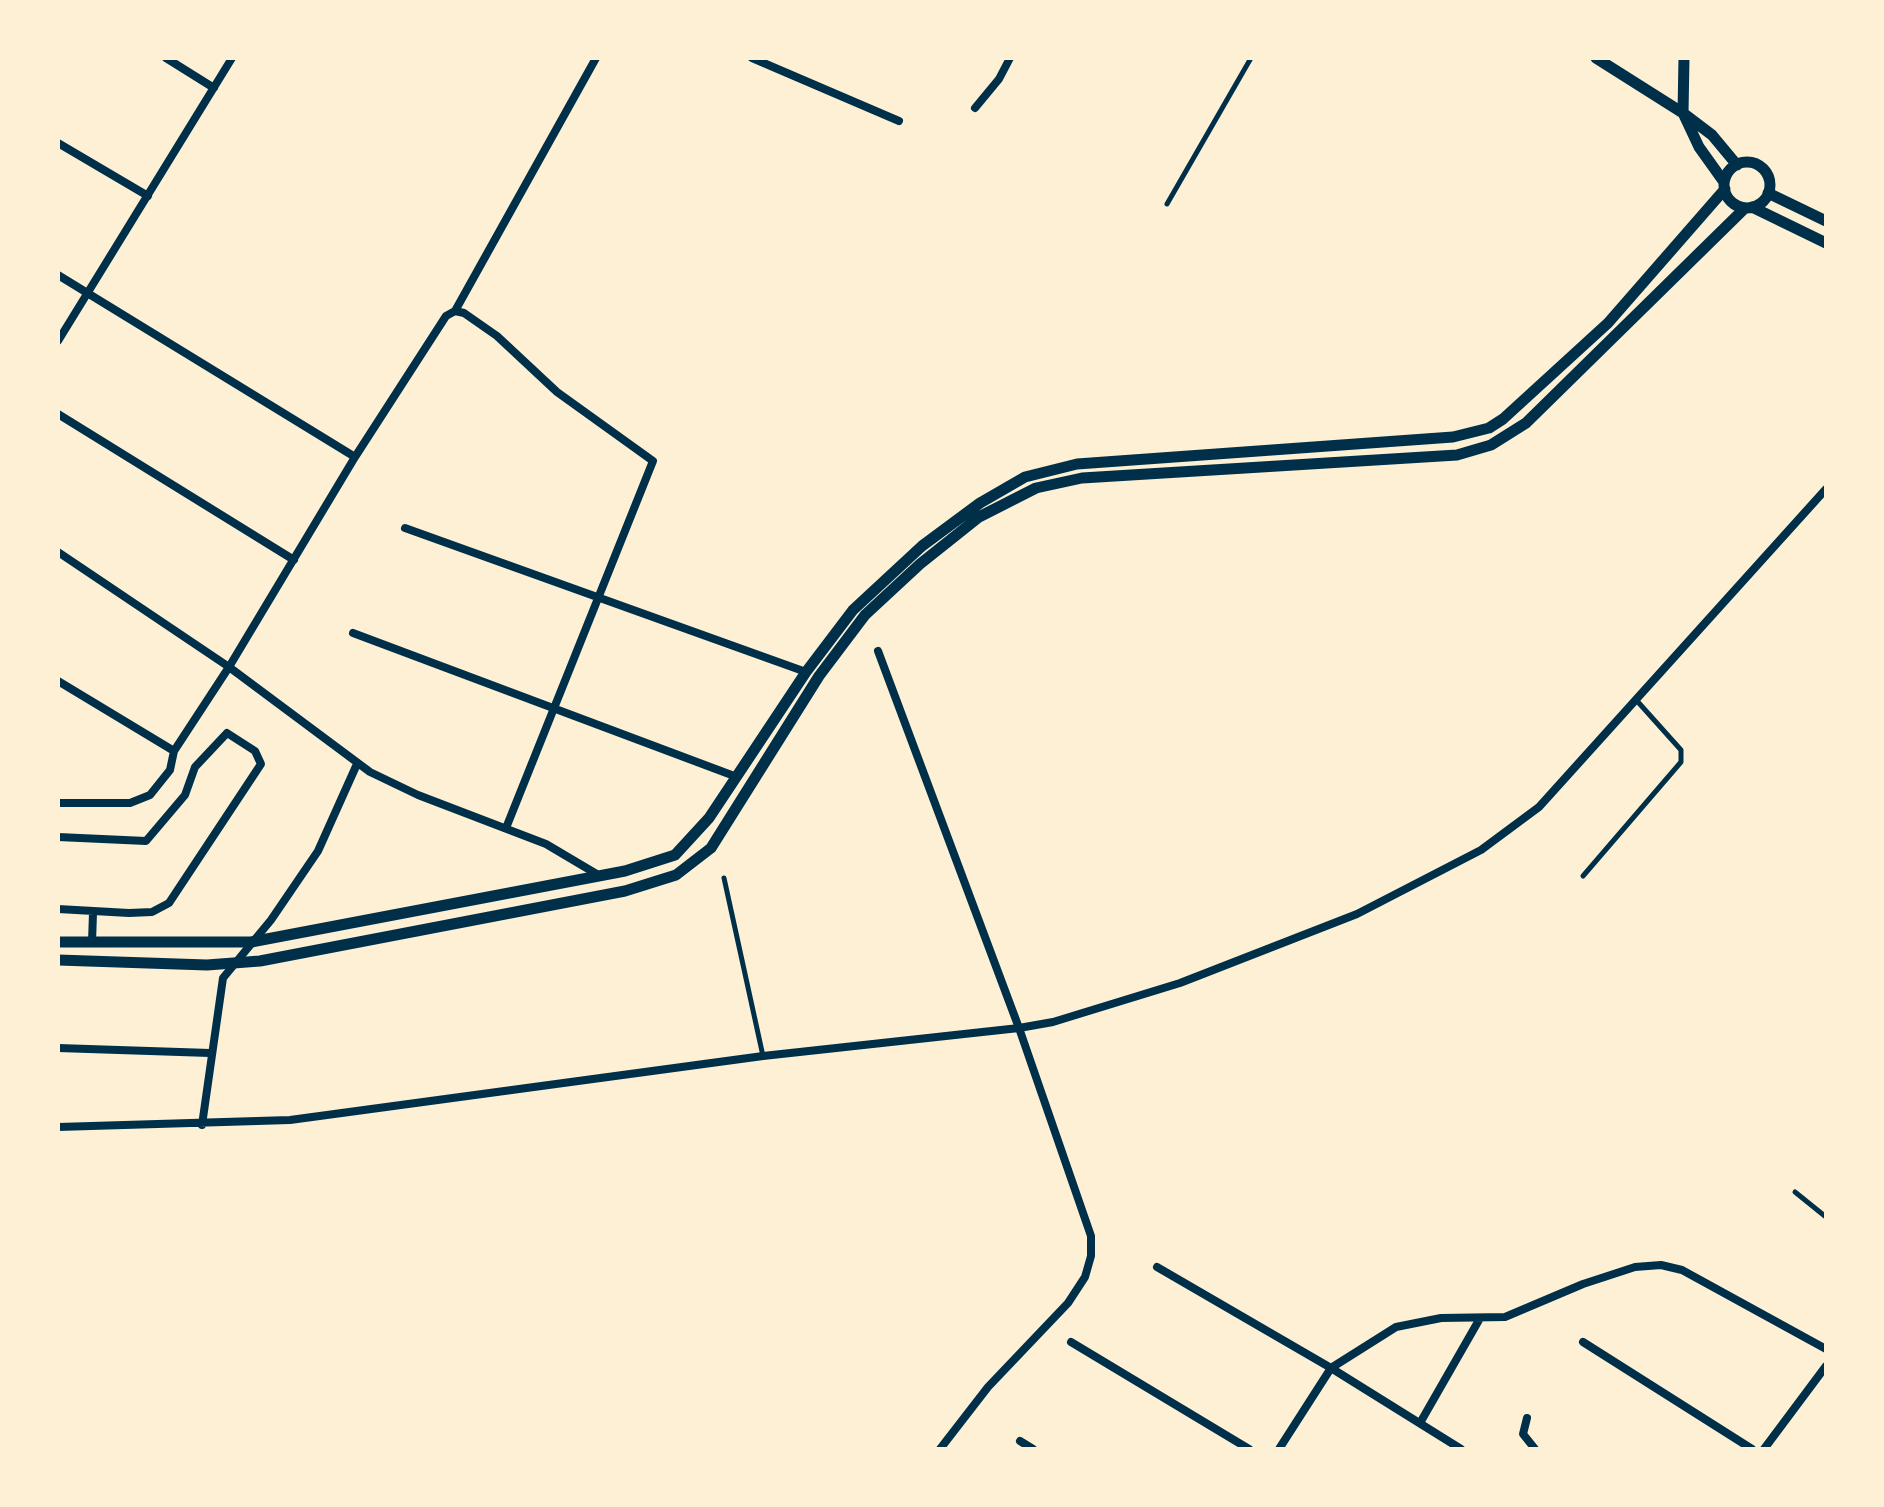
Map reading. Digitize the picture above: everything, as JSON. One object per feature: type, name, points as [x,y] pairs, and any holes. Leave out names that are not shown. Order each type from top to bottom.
[{"type":"street","points":[[166,58],[214,88]]},
{"type":"street","points":[[58,341],[232,58]]},
{"type":"street","points":[[58,803],[130,803],[150,795],[170,770],[174,751],[229,667],[355,457],[446,316],[455,311],[596,58]]},
{"type":"street","points":[[752,58],[899,121]]},
{"type":"street","points":[[975,108],[999,79],[1010,58]]},
{"type":"street","points":[[1596,58],[1712,135],[1737,165]]},
{"type":"street","points":[[1684,58],[1683,113],[1732,202],[1826,243]]},
{"type":"street","points":[[58,143],[148,196]]},
{"type":"street","points":[[58,942],[251,942],[600,876],[648,866],[675,855],[697,834],[806,672],[853,610],[989,497],[1025,477],[1058,467],[1453,437],[1489,428],[1503,419],[1608,323],[1724,185],[1737,165],[1746,162],[1760,166],[1769,178],[1768,193],[1748,208],[1526,423],[1491,445],[1457,455],[1164,470],[1062,482],[1002,503],[916,559],[850,633],[723,831],[711,848],[683,871],[625,891],[232,964],[58,960]]},
{"type":"street","points":[[1768,193],[1826,221]]},
{"type":"street","points":[[58,275],[355,457]]},
{"type":"street","points":[[455,311],[464,313],[497,336],[557,392],[653,461],[506,828]]},
{"type":"street","points":[[58,414],[294,560]]},
{"type":"street","points":[[58,1127],[290,1120],[763,1056],[1019,1028],[1053,1022],[1180,983],[1357,914],[1481,850],[1539,807],[1638,702],[1826,489]]},
{"type":"street","points":[[405,528],[806,672]]},
{"type":"street","points":[[58,552],[229,667],[357,764],[418,795],[546,844],[600,876]]},
{"type":"street","points":[[353,633],[737,777]]},
{"type":"street","points":[[878,651],[1086,1213],[1091,1256],[1085,1277],[1068,1303],[988,1387],[940,1449]]},
{"type":"street","points":[[58,681],[174,751]]},
{"type":"street","points":[[58,837],[146,841],[185,795],[195,767],[227,733],[255,751],[261,764],[169,903],[152,912],[93,913],[58,909]]},
{"type":"street","points":[[202,1125],[219,989],[232,964],[271,920],[318,851],[357,764]]},
{"type":"street","points":[[92,942],[93,913]]},
{"type":"street","points":[[58,1048],[210,1053]]},
{"type":"street","points":[[1279,1449],[1331,1368],[1361,1346],[1407,1324],[1441,1318],[1479,1320],[1529,1309],[1609,1273],[1661,1265],[1707,1283],[1826,1349]]},
{"type":"street","points":[[1157,1267],[1331,1368],[1461,1449]]},
{"type":"street","points":[[1420,1423],[1479,1320]]},
{"type":"street","points":[[1071,1342],[1249,1449]]},
{"type":"street","points":[[1583,1342],[1752,1449]]},
{"type":"street","points":[[1764,1449],[1826,1366]]},
{"type":"street","points":[[1527,1418],[1523,1434],[1535,1449]]},
{"type":"street","points":[[1020,1441],[1033,1449]]},
{"type":"lane","points":[[1167,204],[1251,58]]},
{"type":"lane","points":[[1583,876],[1681,762],[1681,750],[1638,702]]},
{"type":"lane","points":[[724,878],[763,1056]]},
{"type":"lane","points":[[1795,1192],[1826,1217]]}]
